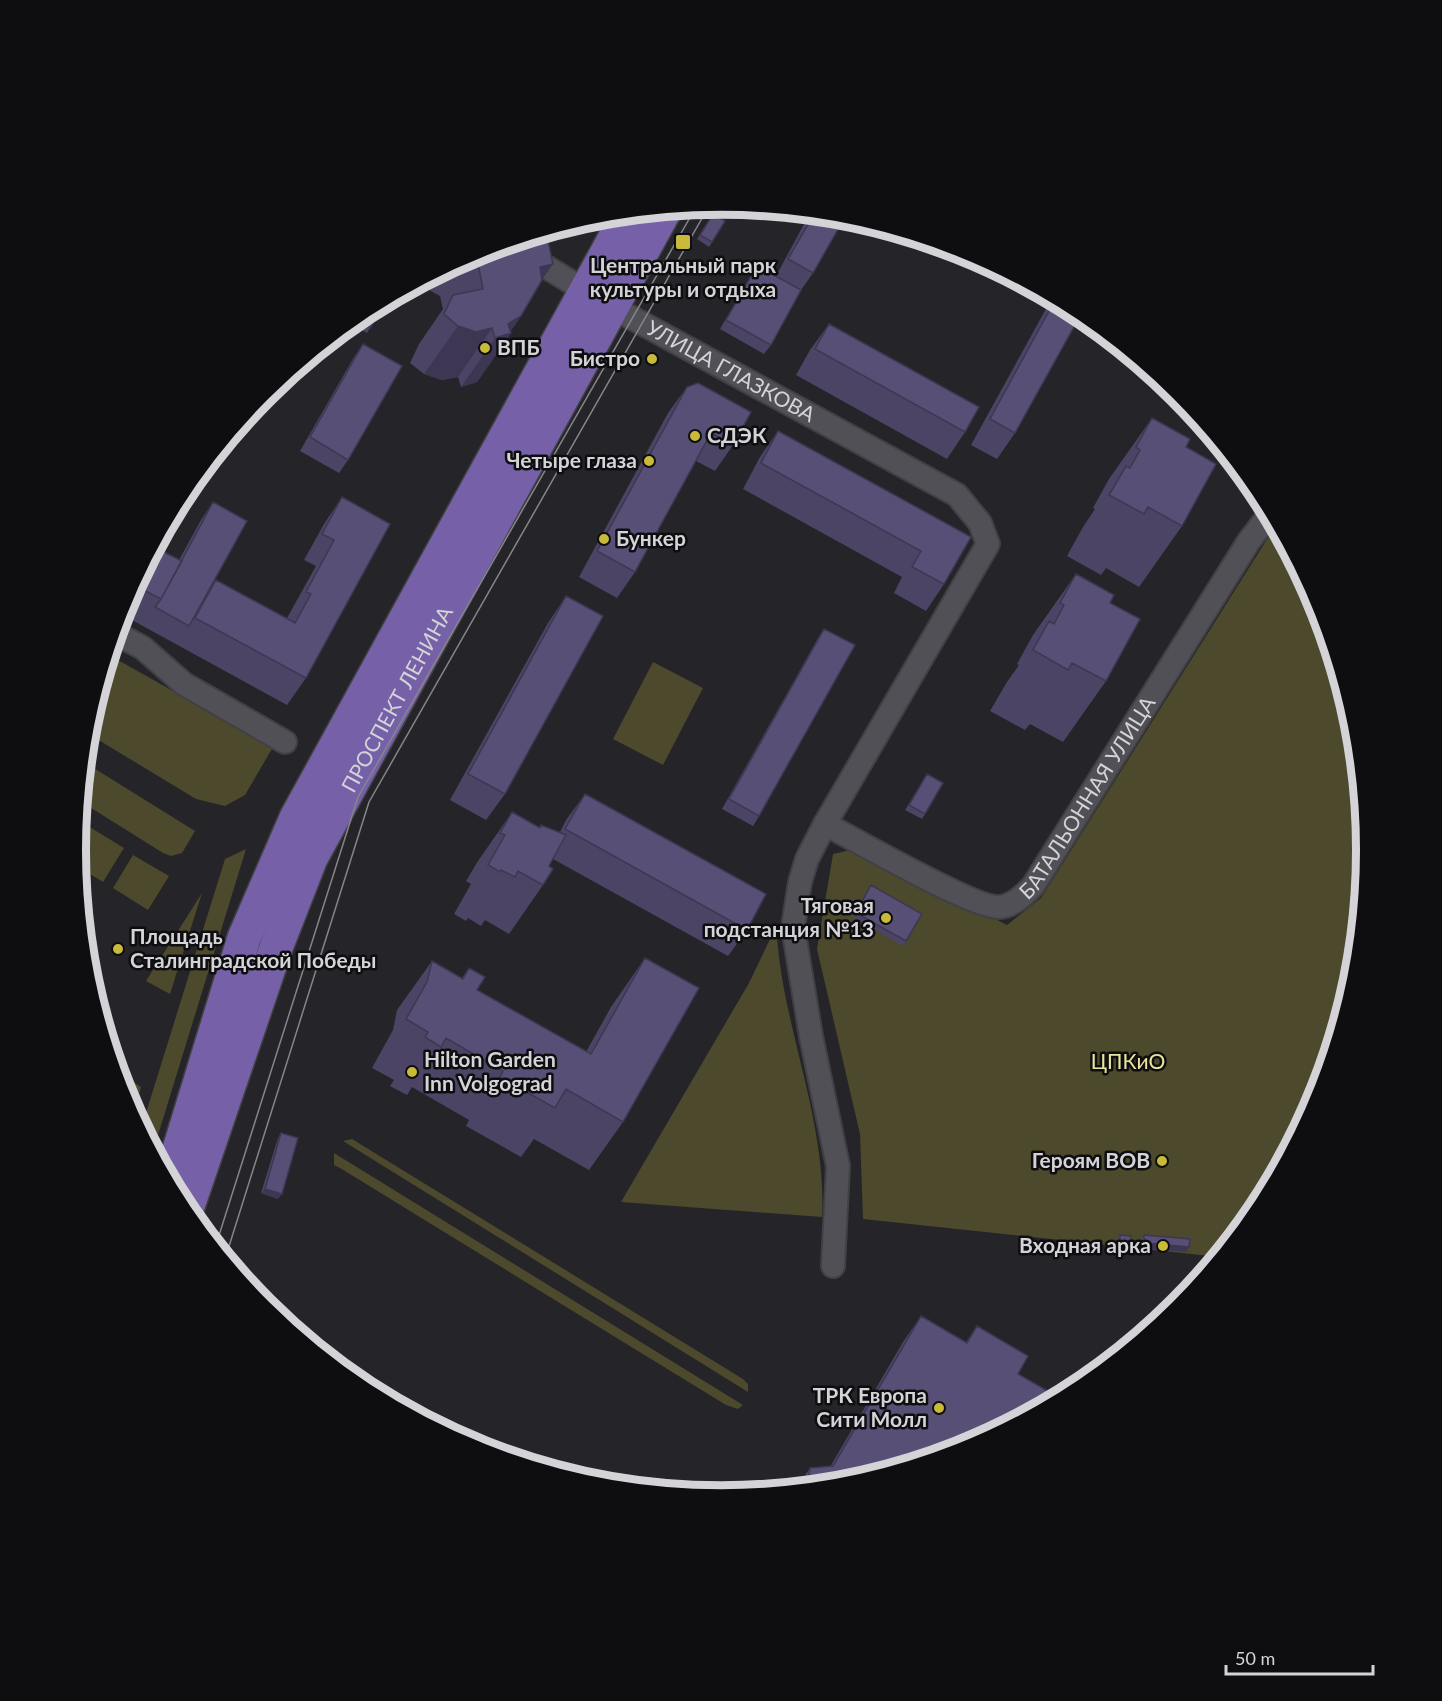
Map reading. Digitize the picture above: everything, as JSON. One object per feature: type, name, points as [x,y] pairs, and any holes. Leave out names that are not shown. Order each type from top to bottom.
[{"type":"main road","name":"ПРОСПЕКТ ЛЕНИНА","points":[[190,1200],[277,945],[311,858],[661,218]]},
{"type":"main road","name":"ПРОСПЕКТ ЛЕНИНА","points":[[173,1171],[244,938],[281,849],[623,223]]},
{"type":"street","name":"УЛИЦА ГЛАЗКОВА","points":[[516,249],[612,307],[957,495],[980,523],[988,544],[825,824]]},
{"type":"street","name":"БАТАЛЬОННАЯ УЛИЦА","points":[[825,824],[980,904],[999,907],[1023,896],[1039,876],[1249,541],[1264,522]]},
{"type":"street","points":[[122,637],[143,648],[184,684],[285,742]]},
{"type":"street","points":[[825,824],[807,859],[800,882],[794,927],[811,1036],[838,1166],[833,1266]]},
{"type":"green space","name":"ЦПКиО","points":[[1271,533],[1308,607],[1335,686],[1351,768],[1355,809],[1355,892],[1351,933],[1335,1015],[1308,1094],[1271,1168],[1249,1204],[1210,1256],[863,1219],[860,1134],[817,949],[833,854],[859,848],[1007,925],[1041,898]]},
{"type":"green space","points":[[115,659],[273,747],[245,795],[225,806],[196,799],[96,738]]},
{"type":"green space","points":[[653,662],[703,688],[663,765],[613,739]]},
{"type":"green space","points":[[91,767],[195,831],[182,853],[171,856],[87,806]]},
{"type":"green space","points":[[88,826],[124,848],[103,882],[87,872]]},
{"type":"green space","points":[[246,849],[156,1141],[145,1118],[225,859]]},
{"type":"green space","points":[[133,855],[169,876],[148,910],[113,888]]},
{"type":"green space","points":[[202,893],[170,994],[146,981]]},
{"type":"green space","points":[[772,935],[777,937],[788,1007],[812,1111],[822,1182],[822,1217],[621,1202],[749,983]]},
{"type":"green space","points":[[128,1078],[141,1087],[137,1101]]},
{"type":"green space","points":[[352,1139],[743,1379],[748,1384],[748,1392],[343,1141]]},
{"type":"green space","points":[[334,1153],[743,1405],[738,1409],[726,1405],[334,1165]]},
{"type":"green space","points":[[343,1361],[424,1412],[403,1401]]},
{"type":"building","points":[[712,215],[725,221],[712,242],[700,235]]},
{"type":"building","points":[[810,221],[840,226],[813,273],[788,259]]},
{"type":"building","points":[[548,241],[553,264],[540,267],[542,280],[521,316],[508,324],[511,333],[495,338],[492,328],[476,332],[458,326],[444,314],[453,295],[483,289],[478,263]]},
{"type":"building","points":[[757,266],[801,290],[771,345],[726,320]]},
{"type":"building","points":[[1051,307],[1076,323],[1015,433],[990,419]]},
{"type":"building","points":[[376,317],[370,328],[364,325]]},
{"type":"building","points":[[829,324],[979,407],[965,432],[815,349]]},
{"type":"building","points":[[363,344],[402,366],[348,460],[310,437]]},
{"type":"building","points":[[698,383],[751,412],[733,445],[711,433],[635,572],[597,551],[687,387]]},
{"type":"building","points":[[1152,418],[1190,439],[1186,447],[1216,464],[1182,526],[1148,507],[1144,514],[1109,495],[1126,466],[1130,468],[1140,450],[1136,447]]},
{"type":"building","points":[[778,431],[971,537],[944,584],[912,567],[921,551],[761,463]]},
{"type":"building","points":[[342,497],[390,524],[306,678],[195,618],[216,580],[295,623],[311,594],[306,592],[334,540],[322,534]]},
{"type":"building","points":[[213,502],[247,521],[189,626],[155,607]]},
{"type":"building","points":[[161,551],[182,561],[161,599],[142,589]]},
{"type":"building","points":[[1076,574],[1114,595],[1110,603],[1140,619],[1106,681],[1072,663],[1068,670],[1033,650],[1049,621],[1054,624],[1064,605],[1060,603]]},
{"type":"building","points":[[566,596],[603,616],[505,794],[468,774]]},
{"type":"building","points":[[824,629],[855,645],[759,816],[729,799]]},
{"type":"building","points":[[927,774],[943,783],[925,814],[909,805]]},
{"type":"building","points":[[585,794],[766,894],[747,930],[565,829]]},
{"type":"building","points":[[512,812],[540,828],[541,825],[566,835],[549,866],[553,869],[543,885],[518,871],[515,877],[488,865],[505,835],[500,833]]},
{"type":"building","name":"Тяговая подстанция №13","points":[[871,885],[922,914],[906,941],[856,913]]},
{"type":"building","points":[[645,958],[699,988],[623,1122],[566,1089],[555,1108],[500,1077],[503,1071],[446,1038],[441,1047],[425,1037],[428,1032],[406,1019],[427,982],[432,961],[463,979],[469,968],[485,977],[477,990],[591,1054]]},
{"type":"building","points":[[281,1133],[298,1138],[282,1194],[265,1189]]},
{"type":"building","points":[[1120,1235],[1131,1236],[1131,1242],[1120,1242]]},
{"type":"building","points":[[1144,1235],[1190,1239],[1189,1247],[1144,1243]]},
{"type":"building","name":"ТРК Европа Сити Молл","points":[[921,1316],[967,1343],[977,1326],[1028,1356],[1018,1374],[1052,1393],[964,1438],[925,1452],[845,1474],[808,1480],[810,1468],[833,1466]]},
{"type":"tram line","points":[[228,1251],[369,802],[704,215]]},
{"type":"tram line","points":[[218,1238],[358,797],[691,216]]},
{"type":"place","name":"Центральный парк культуры и отдыха","points":[[683,242]]},
{"type":"place","name":"ВПБ","points":[[485,348]]},
{"type":"place","name":"Бистро","points":[[652,359]]},
{"type":"place","name":"СДЭК","points":[[695,436]]},
{"type":"place","name":"Четыре глаза","points":[[649,461]]},
{"type":"place","name":"Бункер","points":[[604,539]]},
{"type":"place","name":"Тяговая подстанция №13","points":[[886,918]]},
{"type":"place","name":"Площадь Сталинградской Победы","points":[[118,949]]},
{"type":"place","name":"Hilton Garden Inn Volgograd","points":[[412,1072]]},
{"type":"place","name":"Героям ВОВ","points":[[1162,1161]]},
{"type":"place","name":"Входная арка","points":[[1163,1246]]},
{"type":"place","name":"ТРК Европа Сити Молл","points":[[939,1408]]}]
